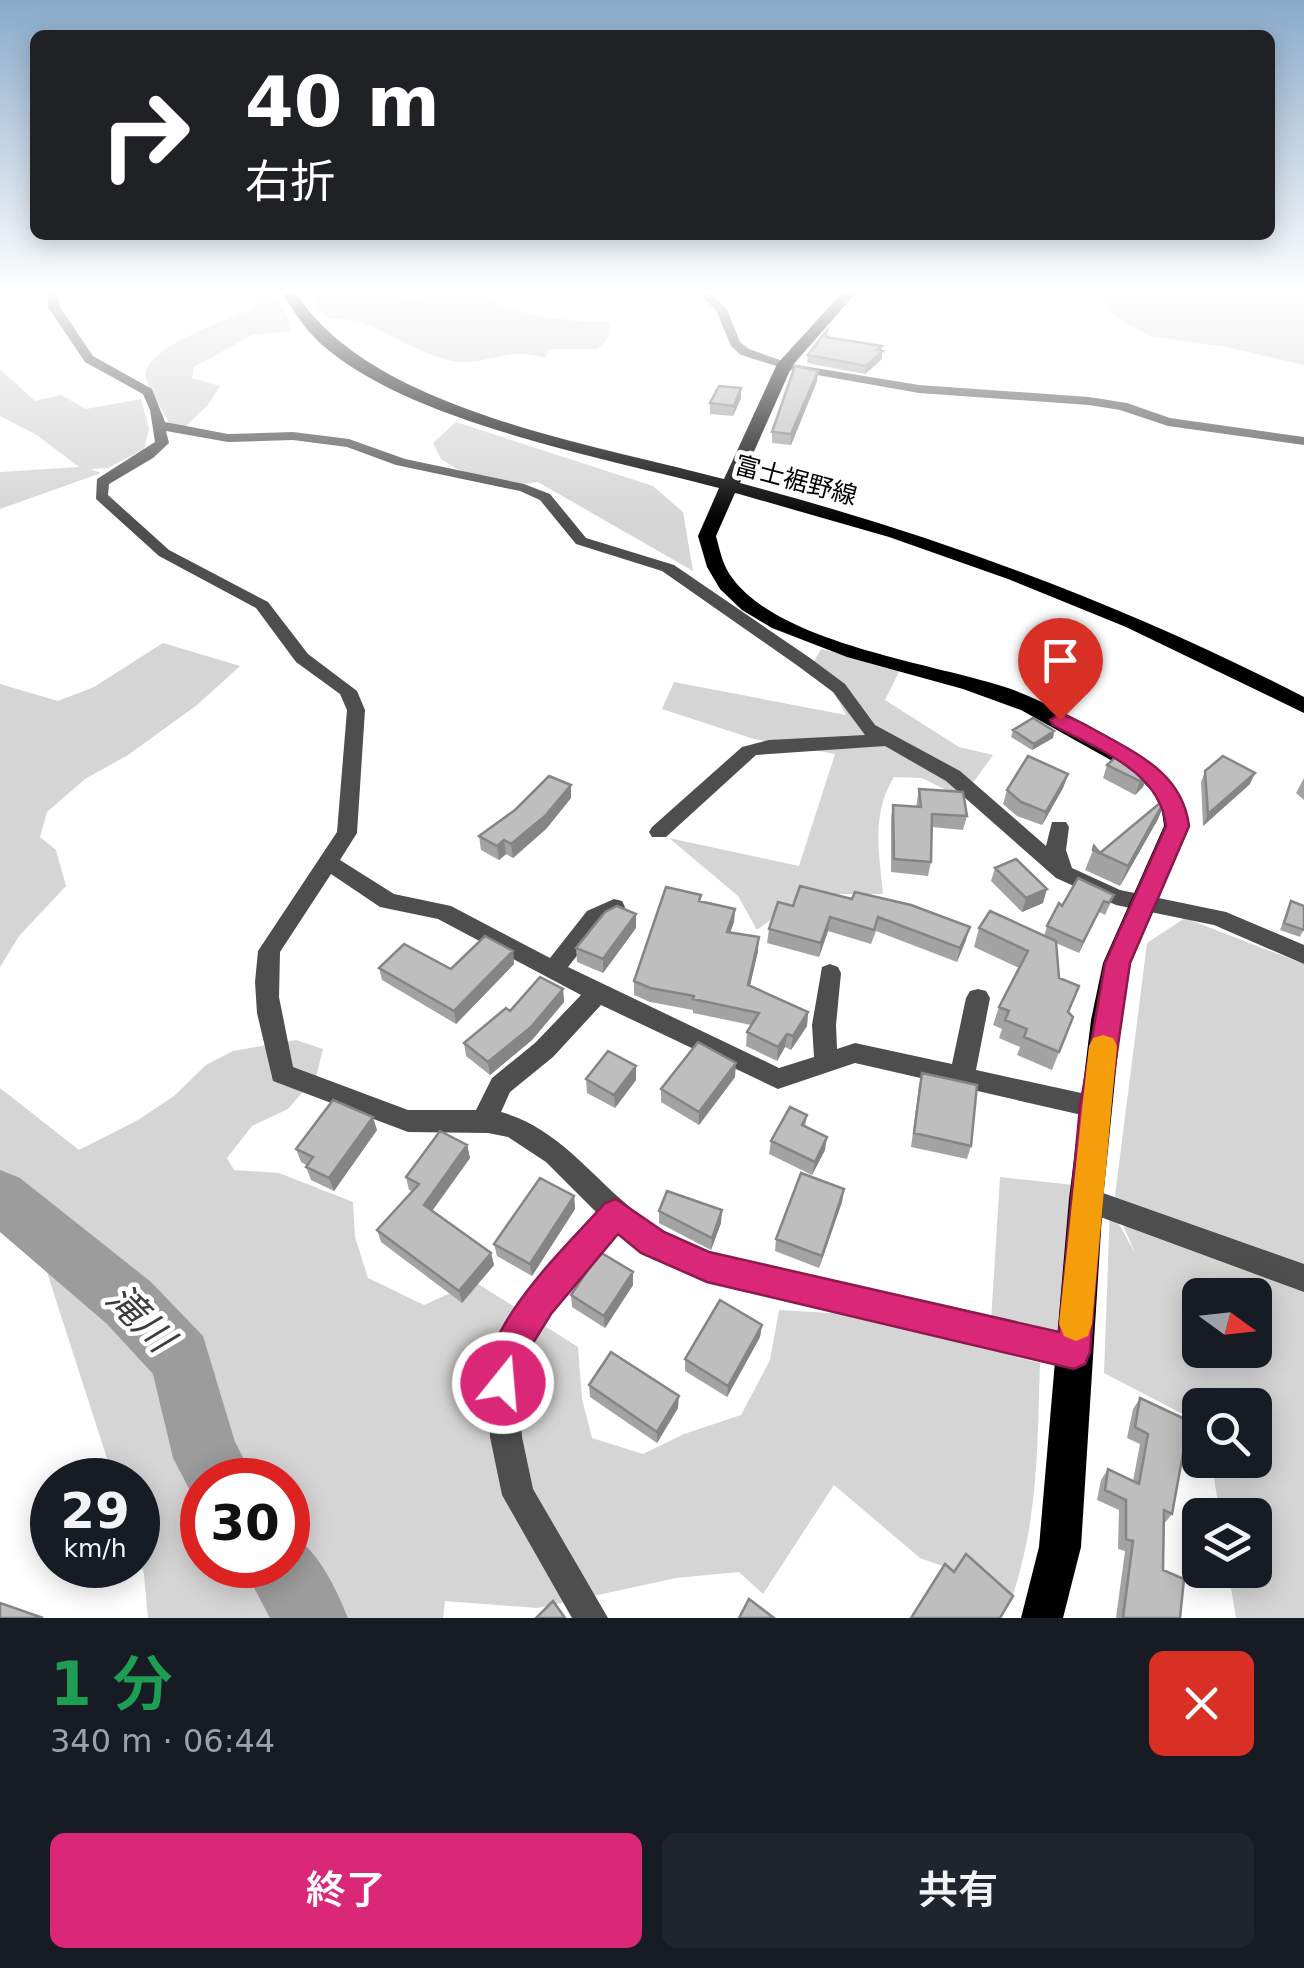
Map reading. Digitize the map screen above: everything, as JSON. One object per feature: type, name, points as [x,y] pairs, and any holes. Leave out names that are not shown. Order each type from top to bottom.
[{"type":"main road","name":"富士裾野線","points":[[374,370],[420,395],[476,417],[831,514],[970,559],[1148,631],[1304,706]]},
{"type":"main road","points":[[783,370],[707,536],[712,563],[729,588],[750,607],[810,636],[1004,694],[1136,762],[1161,782],[1175,806],[1178,826],[1118,963],[1095,1107],[1060,1547],[1042,1618]]},
{"type":"street","points":[[110,370],[148,392],[162,443],[144,459],[114,472],[102,482],[101,496],[164,553],[262,605],[302,658],[348,691],[356,710],[347,833],[269,951],[266,966],[270,1028],[282,1074],[408,1121],[426,1124],[484,1120],[516,1128],[542,1145],[652,1242],[707,1267],[1074,1352]]},
{"type":"street","points":[[806,370],[919,389],[1089,401],[1122,406],[1168,422],[1304,442]]},
{"type":"street","points":[[158,425],[228,438],[294,436],[349,443],[400,462],[535,492],[545,497],[581,540],[668,568],[804,662],[839,688],[868,729],[953,776],[1064,874],[1116,897],[1218,918],[1304,955]]},
{"type":"street","points":[[659,832],[749,751],[769,746],[887,740]]},
{"type":"street","points":[[1059,827],[1056,850],[1064,874]]},
{"type":"street","points":[[328,862],[388,901],[443,912],[598,993],[778,1079],[855,1053],[1095,1107]]},
{"type":"street","points":[[553,970],[596,916],[614,907]]},
{"type":"street","points":[[826,1060],[824,1025],[830,974]]},
{"type":"street","points":[[484,1120],[501,1085],[544,1050],[598,993]]},
{"type":"street","points":[[962,1076],[978,998]]},
{"type":"street","points":[[1086,1199],[1304,1278]]},
{"type":"street","points":[[591,1618],[518,1496],[506,1437],[503,1383],[506,1355],[540,1302],[616,1213]]},
{"type":"shaded area","points":[[1,370],[35,401],[61,395],[86,409],[141,399],[149,429],[144,449],[108,468],[90,469],[101,473],[0,509],[0,472],[79,467],[37,435],[0,416]]},
{"type":"shaded area","points":[[148,370],[194,370],[192,378],[220,386],[208,405],[186,426],[170,425],[146,376]]},
{"type":"shaded area","points":[[456,422],[653,486],[683,512],[693,571],[538,482],[503,487],[455,468],[441,459],[433,443]]},
{"type":"shaded area","points":[[163,643],[240,666],[197,705],[128,755],[85,779],[47,812],[40,837],[56,850],[66,886],[19,936],[0,967],[0,684],[58,701],[94,687]]},
{"type":"shaded area","points":[[821,649],[900,670],[885,700],[959,747],[993,755],[962,798],[922,778],[894,777],[879,819],[883,894],[805,894],[757,930],[738,896],[669,838],[799,866],[835,754],[754,739],[662,709],[674,682],[846,715],[832,689],[808,672]]},
{"type":"shaded area","points":[[1185,918],[1304,964],[1304,1618],[1236,1618],[1231,1588],[1272,1588],[1272,1498],[1217,1498],[1214,1478],[1272,1478],[1272,1388],[1182,1388],[1182,1414],[1104,1373],[1110,1208],[1135,1253],[1114,1204],[1147,943]]},
{"type":"shaded area","points":[[296,1040],[323,1049],[316,1077],[288,1109],[252,1126],[227,1158],[234,1170],[279,1173],[353,1202],[355,1237],[368,1278],[424,1305],[475,1282],[578,1347],[582,1399],[592,1438],[643,1454],[684,1434],[741,1415],[770,1360],[779,1310],[847,1314],[1040,1363],[1032,1512],[1011,1601],[973,1577],[920,1558],[834,1485],[763,1594],[739,1572],[676,1578],[538,1608],[445,1601],[443,1618],[148,1618],[145,1588],[160,1588],[160,1458],[107,1458],[44,1263],[0,1232],[0,1088],[79,1150],[138,1120],[174,1096],[206,1065],[233,1051]]},
{"type":"shaded area","points":[[1000,1177],[1074,1185],[1059,1338],[991,1321]]},
{"type":"building","points":[[794,370],[818,371],[791,434],[772,432]]},
{"type":"building","points":[[719,386],[741,388],[734,406],[710,403]]},
{"type":"building","points":[[1033,718],[1054,731],[1034,744],[1013,730]]},
{"type":"building","points":[[1120,753],[1148,774],[1140,781],[1107,765]]},
{"type":"building","points":[[1028,756],[1068,774],[1046,812],[1021,802],[1007,790]]},
{"type":"building","points":[[1223,756],[1255,773],[1208,814],[1205,771]]},
{"type":"building","points":[[549,776],[571,785],[545,816],[511,844],[504,840],[497,846],[479,836],[515,810]]},
{"type":"building","points":[[919,789],[963,792],[967,816],[932,814],[931,862],[894,859],[893,805],[921,807]]},
{"type":"building","points":[[1166,798],[1128,866],[1093,850],[1094,846],[1100,853]]},
{"type":"building","points":[[1016,859],[1047,889],[1026,898],[995,868]]},
{"type":"building","points":[[1078,878],[1114,895],[1109,903],[1104,901],[1083,942],[1047,926]]},
{"type":"building","points":[[800,886],[852,899],[855,892],[911,905],[970,927],[960,948],[878,917],[874,930],[830,917],[821,943],[769,929],[778,902],[793,906]]},
{"type":"building","points":[[666,887],[701,895],[699,901],[735,909],[727,932],[759,937],[748,985],[808,1012],[793,1036],[787,1034],[778,1047],[747,1032],[759,1013],[634,981]]},
{"type":"building","points":[[1291,901],[1304,906],[1304,930],[1284,923]]},
{"type":"building","points":[[617,906],[636,914],[603,959],[576,948],[605,912]]},
{"type":"building","points":[[990,911],[1056,941],[1059,978],[1079,986],[1068,1012],[1073,1017],[1059,1052],[1024,1037],[1027,1029],[1005,1020],[1009,1011],[999,1007],[1028,951],[979,928]]},
{"type":"building","points":[[485,936],[513,951],[454,1011],[379,968],[404,944],[451,969]]},
{"type":"building","points":[[540,977],[563,989],[531,1027],[488,1062],[464,1043],[506,1008],[510,1011]]},
{"type":"building","points":[[698,1042],[736,1063],[699,1112],[661,1089]]},
{"type":"building","points":[[608,1051],[636,1066],[614,1095],[586,1079]]},
{"type":"building","points":[[922,1073],[977,1085],[971,1146],[914,1133]]},
{"type":"building","points":[[333,1100],[373,1117],[329,1178],[306,1167],[313,1157],[296,1149]]},
{"type":"building","points":[[790,1107],[807,1115],[802,1125],[827,1137],[815,1162],[771,1141]]},
{"type":"building","points":[[440,1131],[467,1145],[424,1205],[491,1253],[459,1291],[377,1230],[419,1184],[406,1177]]},
{"type":"building","points":[[801,1173],[844,1189],[822,1256],[776,1239]]},
{"type":"building","points":[[540,1178],[574,1196],[530,1264],[494,1244]]},
{"type":"building","points":[[667,1191],[722,1210],[712,1238],[659,1211]]},
{"type":"building","points":[[600,1252],[633,1272],[604,1316],[571,1295]]},
{"type":"building","points":[[720,1300],[762,1325],[728,1386],[685,1359]]},
{"type":"building","points":[[611,1352],[679,1396],[657,1432],[589,1385]]},
{"type":"building","points":[[1140,1398],[1182,1418],[1182,1459],[1172,1514],[1164,1510],[1163,1570],[1182,1578],[1180,1618],[1123,1618],[1133,1541],[1126,1539],[1126,1500],[1105,1490],[1108,1469],[1139,1484],[1148,1434],[1135,1427]]},
{"type":"building","points":[[966,1554],[1013,1596],[1000,1618],[911,1618],[945,1564],[954,1572]]},
{"type":"building","points":[[749,1599],[774,1618],[739,1618]]},
{"type":"building","points":[[553,1601],[565,1618],[536,1618]]},
{"type":"building","points":[[0,1603],[43,1618],[0,1618]]},
{"type":"waterway","name":"滝川","points":[[0,1196],[129,1303],[181,1358],[206,1458]]},
{"type":"waterway","name":"滝川","points":[[292,1588],[312,1618]]},
{"type":"slow traffic","points":[[1076,1324],[1103,1046]]},
{"type":"route","points":[[503,1383],[506,1355],[540,1302],[616,1213],[652,1242],[707,1267],[1074,1352],[1106,1020],[1118,963],[1178,826],[1175,806],[1161,782],[1136,762],[1060,720]]}]
